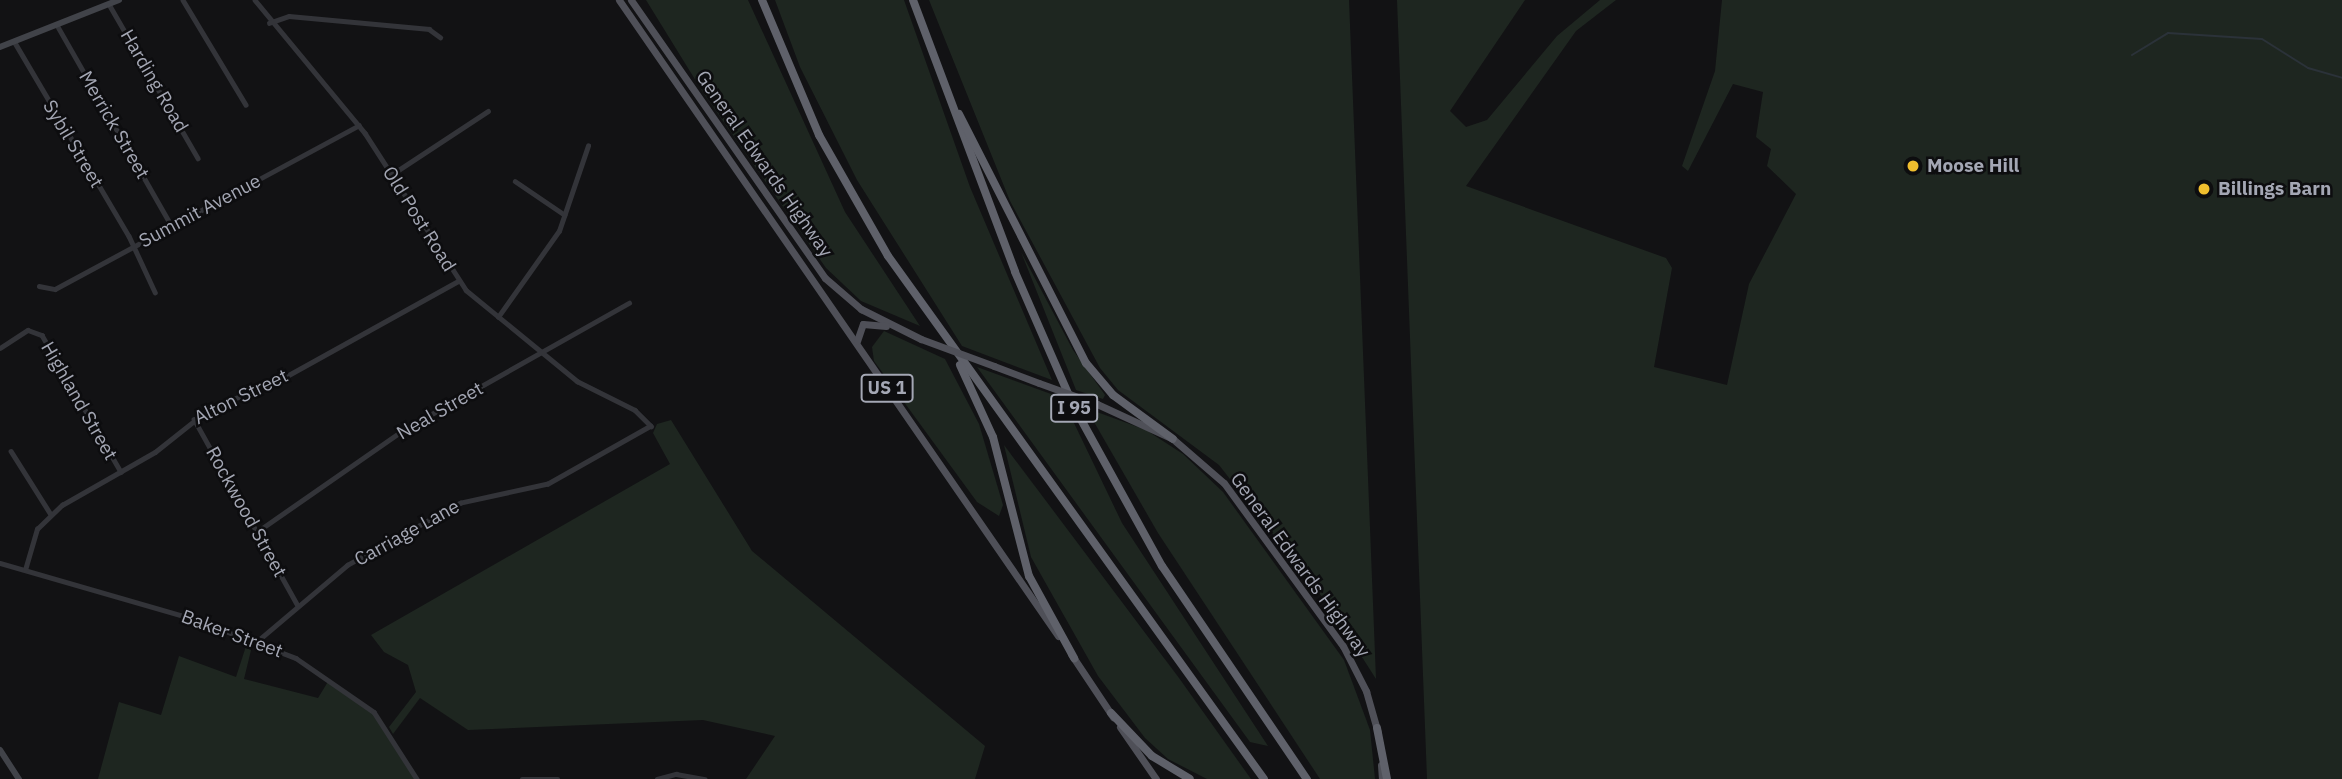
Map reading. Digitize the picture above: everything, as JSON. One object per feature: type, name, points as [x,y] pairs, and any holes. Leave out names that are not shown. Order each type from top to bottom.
[{"type":"highway","points":[[762,0],[837,169],[954,349],[1264,779]]},
{"type":"highway","name":"I 95","points":[[913,0],[1034,319],[1096,450],[1173,583],[1307,779]]},
{"type":"highway","points":[[947,93],[1088,367],[1117,398],[1173,439]]},
{"type":"highway","points":[[954,349],[993,438],[1027,572],[1074,658]]},
{"type":"highway","points":[[1111,713],[1154,758],[1190,779]]},
{"type":"highway","points":[[1377,728],[1384,779]]},
{"type":"main road","points":[[0,47],[119,0]]},
{"type":"main road","name":"General Edwards Highway","points":[[619,0],[1156,779]]},
{"type":"main road","name":"General Edwards Highway","points":[[631,0],[825,278],[861,309],[904,332],[1097,404],[1173,439],[1230,491],[1333,631],[1358,673],[1377,728]]},
{"type":"main road","points":[[860,349],[857,333],[864,323],[904,332]]},
{"type":"main road","points":[[0,750],[18,778]]},
{"type":"street","points":[[183,0],[246,105]]},
{"type":"street","name":"Old Post Road","points":[[255,0],[269,23],[359,125],[458,281],[498,317],[546,352],[583,386],[635,410],[651,426]]},
{"type":"street","name":"Harding Road","points":[[109,4],[198,158]]},
{"type":"street","points":[[269,23],[303,17],[429,30],[440,37]]},
{"type":"street","name":"Merrick Street","points":[[57,25],[171,225]]},
{"type":"street","name":"Sybil Street","points":[[14,41],[134,246],[155,292]]},
{"type":"street","points":[[391,175],[488,111]]},
{"type":"street","name":"Summit Avenue","points":[[39,286],[55,289],[359,125]]},
{"type":"street","points":[[498,317],[565,215],[587,146]]},
{"type":"street","points":[[515,181],[565,215]]},
{"type":"street","name":"Alton Street","points":[[25,570],[37,529],[50,513],[155,452],[194,419],[285,377],[458,281]]},
{"type":"street","name":"Neal Street","points":[[258,531],[405,429],[629,303]]},
{"type":"street","name":"Highland Street","points":[[0,348],[28,330],[42,335],[121,471]]},
{"type":"street","name":"Rockwood Street","points":[[194,419],[299,606]]},
{"type":"street","name":"Carriage Lane","points":[[258,641],[348,565],[461,503],[548,484],[651,426]]},
{"type":"street","points":[[11,451],[50,513]]},
{"type":"street","name":"Baker Street","points":[[0,563],[258,641],[302,662],[373,712],[417,779]]},
{"type":"street","points":[[657,779],[676,774],[705,779]]},
{"type":"street","points":[[522,779],[558,779]]},
{"type":"shaded area","points":[[646,0],[748,0],[845,212],[920,326],[861,301],[826,268],[704,94]]},
{"type":"shaded area","points":[[775,0],[904,0],[970,187],[1052,380],[962,346],[857,180],[800,67]]},
{"type":"shaded area","points":[[929,0],[1349,0],[1376,679],[1330,607],[1219,465],[1118,390],[1100,368],[1010,201]]},
{"type":"shaded area","points":[[1397,0],[1525,0],[1450,111],[1466,127],[1487,120],[1557,36],[1600,0],[1616,0],[1576,31],[1466,186],[1666,258],[1672,268],[1654,367],[1727,385],[1749,284],[1796,194],[1767,166],[1771,149],[1756,137],[1763,92],[1733,84],[1688,171],[1682,166],[1715,71],[1722,0],[2342,0],[2342,779],[1427,779]]},
{"type":"shaded area","points":[[1021,252],[1073,350],[1105,395],[1103,399],[1076,390]]},
{"type":"shaded area","points":[[884,331],[945,359],[979,424],[1003,505],[999,516],[977,502],[874,361],[872,347]]},
{"type":"shaded area","points":[[977,367],[1062,398],[1122,523],[1268,746],[1250,742]]},
{"type":"shaded area","points":[[1086,408],[1146,430],[1183,454],[1223,492],[1344,660],[1370,730],[1375,779],[1320,779],[1158,533]]},
{"type":"shaded area","points":[[671,420],[752,551],[985,746],[975,779],[746,779],[775,736],[703,720],[468,730],[420,698],[393,734],[389,727],[416,692],[408,665],[384,652],[371,635],[670,464],[653,433],[657,424]]},
{"type":"shaded area","points":[[1004,445],[1179,678],[1251,779],[1207,779],[1168,759],[1145,738],[1098,676],[1031,557]]},
{"type":"shaded area","points":[[248,640],[253,642],[244,679],[318,698],[329,680],[380,718],[417,779],[98,779],[119,702],[161,715],[179,656],[236,677]]},
{"type":"waterway","points":[[2132,55],[2168,33],[2262,39],[2308,68],[2342,78]]},
{"type":"place","name":"Moose Hill","points":[[1913,166]]},
{"type":"place","name":"Billings Barn","points":[[2204,189]]}]
